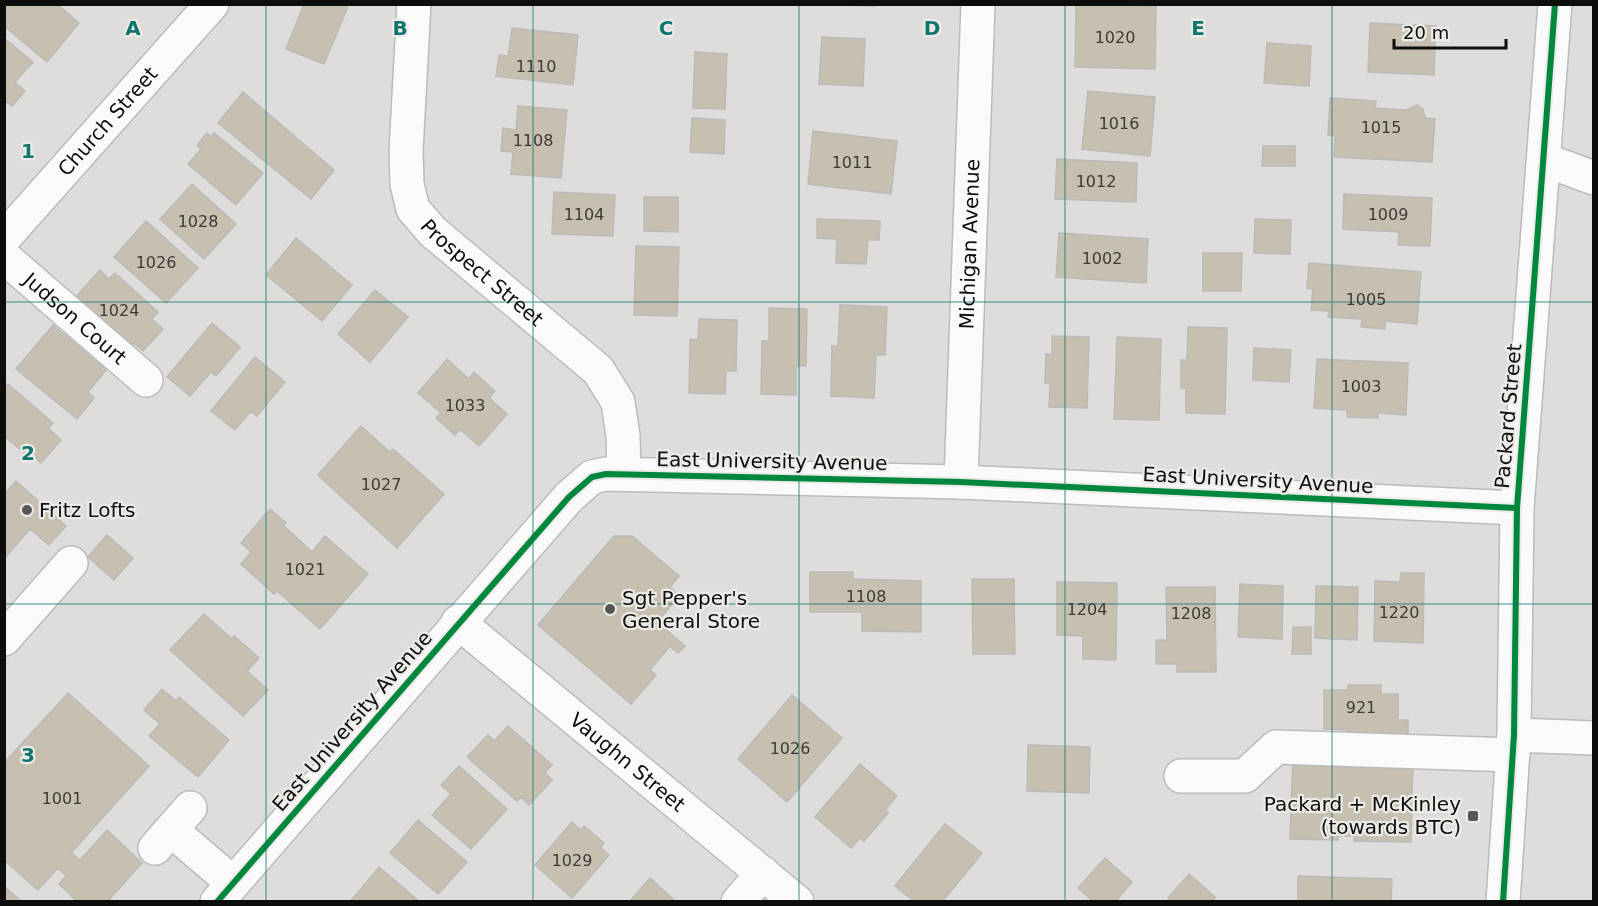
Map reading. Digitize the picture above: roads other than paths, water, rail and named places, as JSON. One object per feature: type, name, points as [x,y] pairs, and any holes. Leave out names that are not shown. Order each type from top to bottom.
[{"type":"street","name":"Church Street","points":[[4,238],[212,4]]},
{"type":"street","name":"Prospect Street","points":[[414,4],[406,151],[407,184],[413,209],[432,232],[598,370],[618,402],[623,436],[624,474]]},
{"type":"street","name":"Michigan Avenue","points":[[961,482],[978,4]]},
{"type":"street","name":"Packard Street","points":[[1503,902],[1514,745],[1517,508],[1555,4]]},
{"type":"street","points":[[1545,160],[1593,178]]},
{"type":"street","name":"Judson Court","points":[[4,257],[146,380]]},
{"type":"street","name":"East University Avenue","points":[[228,895],[458,622],[579,486],[592,477],[624,474],[961,482],[1517,508]]},
{"type":"street","points":[[4,639],[70,563]]},
{"type":"street","name":"Vaughn Street","points":[[458,622],[797,902]]},
{"type":"street","points":[[1181,776],[1245,776],[1276,747],[1514,745],[1593,738]]},
{"type":"street","points":[[172,829],[228,895]]},
{"type":"street","points":[[738,902],[763,873]]},
{"type":"place","name":"Fritz Lofts","points":[[27,510]]},
{"type":"place","name":"Sgt Pepper's General Store","points":[[610,609]]},
{"type":"place","name":"Packard + McKinley (towards BTC)","points":[[1473,816]]}]
